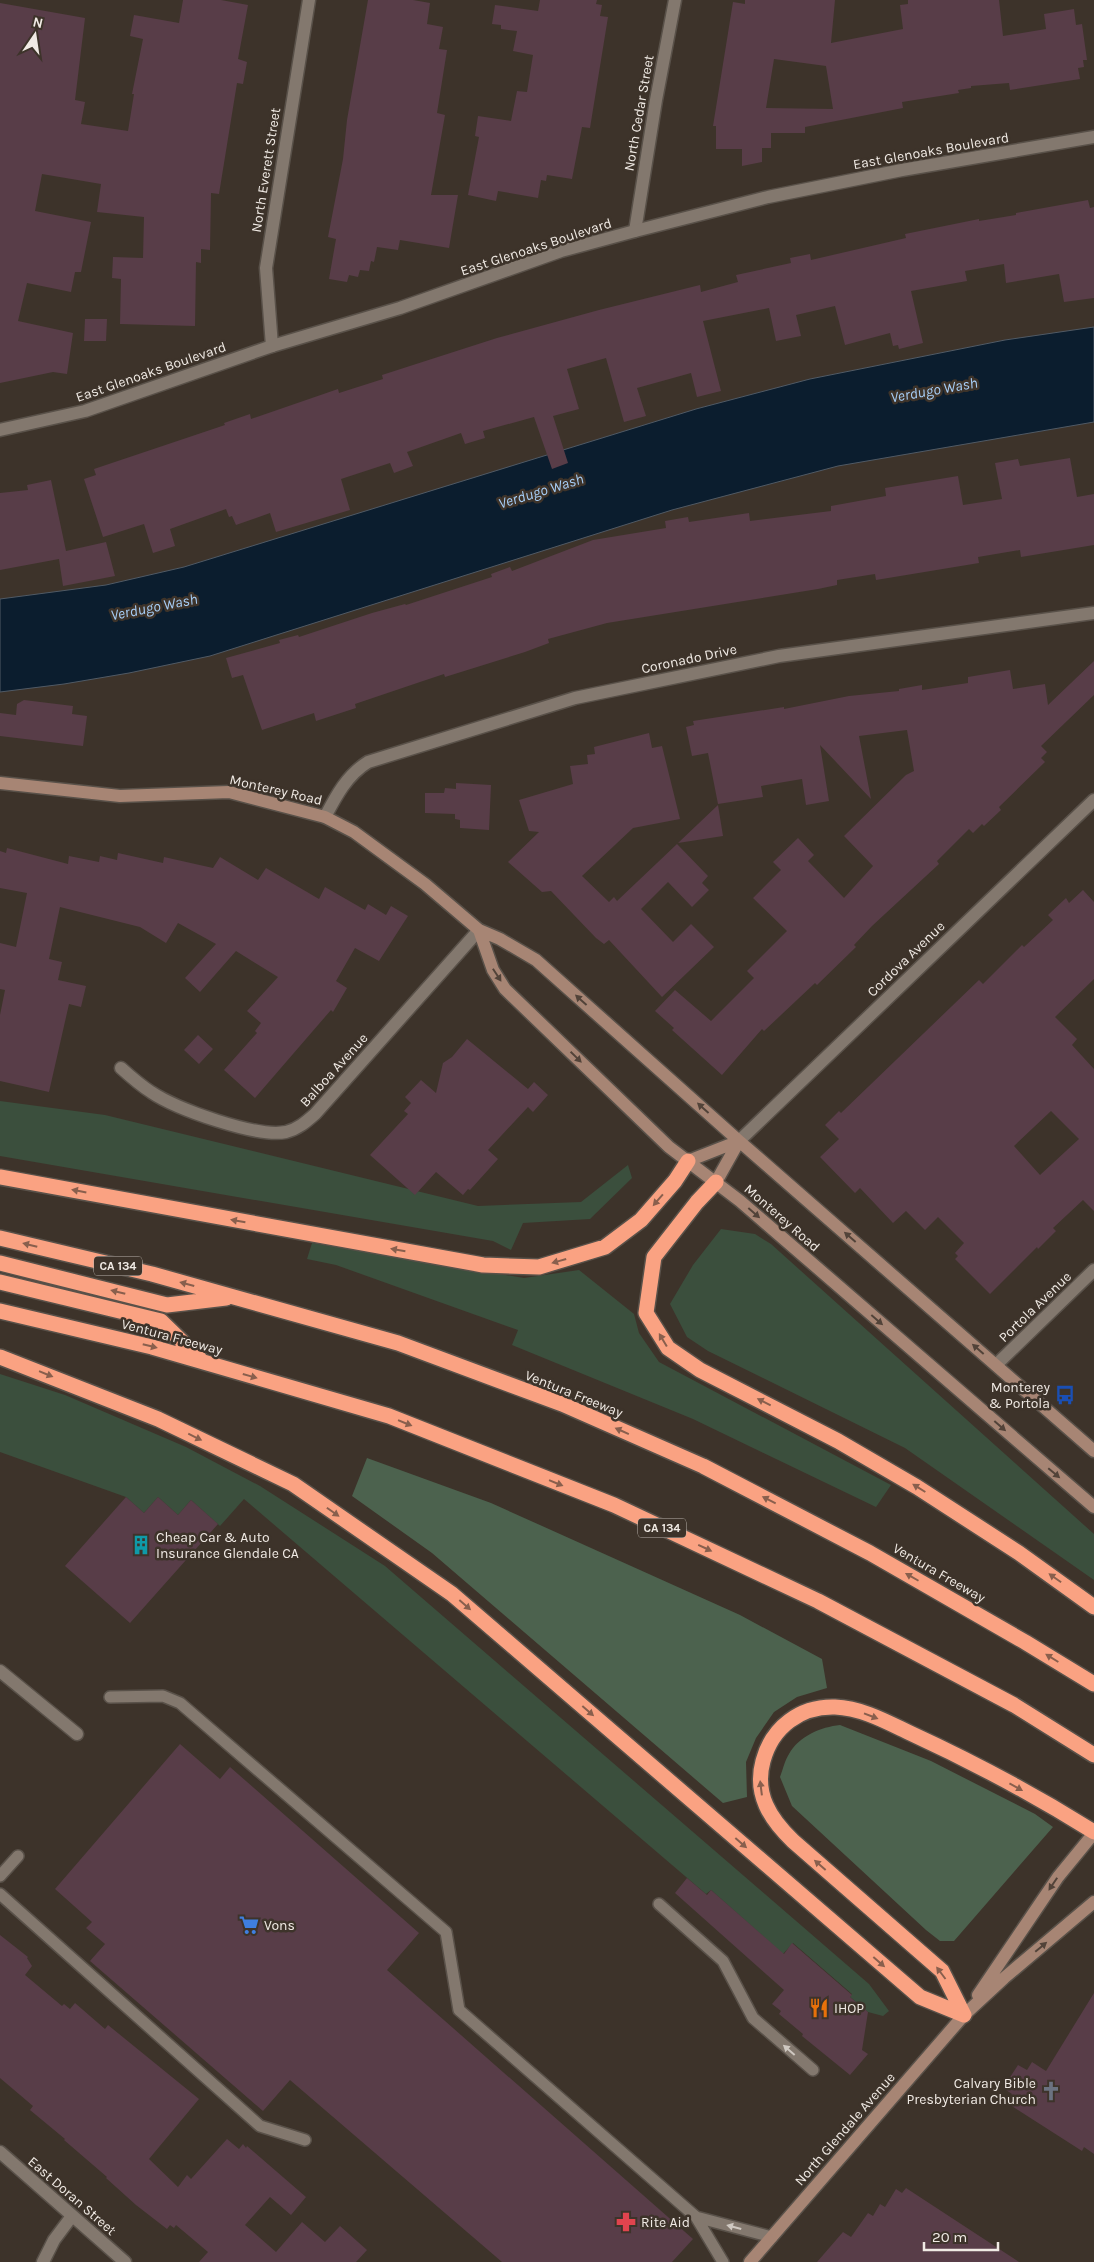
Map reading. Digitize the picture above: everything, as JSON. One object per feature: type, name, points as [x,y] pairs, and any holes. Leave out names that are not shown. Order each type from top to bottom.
[{"type":"highway","points":[[0,1177],[483,1265],[538,1267],[606,1247],[641,1220],[675,1181],[688,1161]]},
{"type":"highway","points":[[716,1182],[697,1202],[654,1256],[646,1313],[668,1348],[700,1370],[838,1441],[917,1487],[1019,1553],[1094,1607]]},
{"type":"highway","name":"Ventura Freeway","points":[[0,1238],[152,1274],[398,1343],[562,1404],[703,1466],[870,1552],[1094,1684]]},
{"type":"highway","points":[[0,1263],[167,1305],[234,1297]]},
{"type":"highway","points":[[0,1282],[161,1321],[203,1362]]},
{"type":"highway","name":"Ventura Freeway","points":[[0,1311],[152,1347],[389,1416],[614,1506],[818,1601],[1014,1705],[1094,1755]]},
{"type":"highway","points":[[0,1357],[158,1419],[293,1484],[452,1594],[920,1997],[964,2015]]},
{"type":"highway","points":[[964,2015],[942,1971],[778,1827],[768,1812],[762,1795],[760,1779],[762,1762],[776,1733],[787,1721],[802,1712],[836,1707],[854,1710],[894,1726],[967,1760],[1094,1832]]},
{"type":"main road","name":"Monterey Road","points":[[0,783],[120,796],[229,792],[324,817],[354,832],[425,884],[478,930],[500,939],[536,960],[739,1141],[1094,1450]]},
{"type":"main road","name":"Monterey Road","points":[[478,930],[493,970],[505,989],[669,1147],[716,1182],[1094,1507]]},
{"type":"main road","points":[[688,1161],[739,1141]]},
{"type":"main road","points":[[716,1182],[739,1141]]},
{"type":"main road","name":"North Glendale Avenue","points":[[964,2015],[1058,1877],[1094,1832]]},
{"type":"main road","name":"North Glendale Avenue","points":[[750,2262],[964,2015],[1004,1978],[1094,1902]]},
{"type":"street","name":"North Everett Street","points":[[272,346],[266,268],[309,0]]},
{"type":"street","name":"North Cedar Street","points":[[635,232],[656,100],[675,0]]},
{"type":"street","name":"East Glenoaks Boulevard","points":[[0,430],[85,411],[272,346],[400,308],[561,252],[635,232],[768,197],[893,172],[1094,137]]},
{"type":"street","name":"Coronado Drive","points":[[324,817],[345,782],[368,762],[575,698],[780,656],[1094,614]]},
{"type":"street","name":"Cordova Avenue","points":[[739,1141],[1094,800]]},
{"type":"street","name":"Balboa Avenue","points":[[121,1068],[152,1093],[195,1113],[254,1130],[271,1133],[287,1132],[303,1125],[315,1114],[478,930]]},
{"type":"street","name":"Portola Avenue","points":[[996,1365],[1094,1270]]},
{"type":"street","points":[[0,1671],[77,1734]]},
{"type":"street","name":"East Doran Street","points":[[0,2152],[125,2262]]},
{"type":"street","points":[[42,2262],[54,2240],[72,2216]]},
{"type":"lane","points":[[110,1697],[163,1696],[180,1703],[446,1932],[460,2010],[696,2217],[723,2262]]},
{"type":"lane","points":[[0,1876],[18,1856]]},
{"type":"lane","points":[[0,1894],[260,2126],[305,2140]]},
{"type":"lane","points":[[659,1904],[723,1961],[753,2018],[813,2070]]},
{"type":"lane","points":[[696,2217],[772,2237]]},
{"type":"green space","points":[[0,1101],[105,1115],[478,1206],[581,1202],[628,1165],[632,1178],[590,1219],[523,1223],[511,1250],[493,1241],[0,1156]]},
{"type":"green space","points":[[721,1229],[755,1234],[771,1244],[1094,1534],[1094,1580],[905,1448],[708,1351],[687,1337],[670,1304],[693,1265]]},
{"type":"green space","points":[[312,1243],[524,1278],[579,1270],[634,1314],[639,1333],[659,1362],[891,1485],[876,1507],[693,1419],[512,1345],[518,1330],[336,1265],[307,1259]]},
{"type":"green space","points":[[0,1374],[65,1395],[186,1447],[260,1486],[385,1566],[869,1984],[889,2011],[883,2016],[868,2012],[850,1997],[852,1994],[793,1943],[783,1954],[711,1890],[706,1894],[244,1499],[220,1526],[191,1500],[178,1515],[158,1497],[144,1513],[126,1497],[0,1452]]},
{"type":"green space","points":[[367,1458],[491,1503],[740,1615],[822,1659],[827,1688],[797,1697],[774,1712],[756,1738],[746,1762],[747,1797],[723,1803],[432,1553],[352,1496]]},
{"type":"green space","points":[[840,1725],[931,1761],[1035,1814],[1053,1827],[954,1941],[940,1941],[926,1930],[792,1806],[780,1777],[788,1756],[799,1742],[811,1733]]},
{"type":"water","name":"Verdugo Wash","points":[[1094,327],[1094,422],[838,466],[672,510],[210,656],[129,673],[0,692],[0,599],[106,585],[184,567],[696,409],[810,379],[1005,340]]},
{"type":"building","points":[[183,0],[221,0],[248,5],[238,59],[247,62],[243,84],[237,83],[219,194],[211,193],[210,250],[201,249],[201,263],[196,262],[195,326],[120,324],[121,279],[112,278],[113,257],[143,258],[144,217],[97,212],[101,184],[42,174],[35,211],[91,222],[81,272],[75,272],[71,292],[27,283],[18,321],[73,333],[67,374],[53,372],[0,383],[0,3],[85,18],[75,100],[85,102],[81,124],[128,131],[134,94],[132,94],[143,39],[130,36],[134,15],[179,23]]},
{"type":"building","points":[[368,0],[413,0],[430,3],[427,24],[443,27],[439,49],[447,50],[437,113],[445,115],[431,195],[458,195],[449,248],[400,240],[398,250],[377,247],[374,262],[371,261],[369,271],[360,270],[358,277],[349,275],[347,282],[329,279],[336,239],[328,237],[343,159],[347,120]]},
{"type":"building","points":[[540,0],[597,0],[596,4],[602,5],[600,16],[608,17],[590,128],[582,127],[572,179],[547,175],[546,181],[541,180],[538,198],[498,191],[496,201],[468,195],[479,137],[475,136],[478,116],[511,121],[517,91],[527,92],[533,55],[513,51],[517,31],[501,29],[501,25],[492,24],[495,5],[538,11]]},
{"type":"building","points":[[745,0],[835,0],[831,43],[903,29],[900,5],[908,4],[908,0],[999,0],[1003,36],[1046,29],[1044,14],[1074,9],[1076,25],[1082,24],[1087,60],[1083,60],[1084,67],[1078,68],[1080,79],[1010,90],[1009,83],[971,86],[971,88],[958,90],[959,93],[902,102],[903,108],[805,127],[805,133],[771,133],[771,148],[762,148],[762,162],[742,166],[742,149],[716,149],[716,126],[713,126],[733,2],[745,4]],"holes":[[[774,59],[826,66],[833,109],[766,108]]]},
{"type":"building","points":[[1088,200],[1090,208],[1094,207],[1094,298],[1064,302],[1059,274],[1006,283],[1004,264],[965,271],[967,281],[911,291],[923,343],[899,349],[898,345],[893,346],[890,333],[845,345],[835,306],[796,315],[801,336],[776,341],[769,308],[703,321],[721,391],[697,397],[691,373],[637,388],[646,416],[624,422],[606,358],[567,369],[579,409],[553,416],[568,463],[552,469],[534,417],[483,431],[485,438],[465,444],[461,433],[407,452],[413,466],[394,473],[390,463],[341,479],[350,510],[276,532],[270,513],[236,525],[232,516],[229,517],[226,509],[170,529],[175,546],[153,553],[144,524],[103,537],[84,479],[96,475],[94,469],[225,425],[224,423],[250,414],[251,419],[338,389],[339,393],[383,379],[382,375],[497,338],[700,285],[701,292],[738,282],[736,275],[791,263],[790,258],[810,254],[811,260],[906,238],[905,234],[979,219],[979,221],[1016,215],[1016,213]]},
{"type":"building","points":[[85,319],[107,319],[106,341],[84,341]]},
{"type":"building","points":[[1070,458],[1077,497],[1094,494],[1094,545],[1021,557],[1020,550],[978,557],[979,563],[876,580],[875,574],[837,580],[837,585],[818,589],[607,623],[548,639],[549,643],[525,652],[445,677],[444,674],[423,681],[355,704],[356,708],[316,721],[314,713],[262,730],[243,675],[232,678],[226,658],[280,643],[279,640],[298,635],[299,637],[372,613],[406,605],[492,577],[491,574],[510,567],[512,571],[593,540],[666,528],[665,521],[688,517],[689,522],[749,513],[750,521],[831,511],[831,506],[886,496],[885,488],[958,476],[963,505],[1002,499],[995,463],[1018,459],[1020,466]]},
{"type":"building","points":[[51,480],[66,551],[106,542],[115,576],[63,586],[59,559],[0,570],[0,493],[28,490],[27,485]]},
{"type":"building","points":[[1094,661],[1094,695],[1041,746],[1047,752],[1041,758],[1045,762],[999,807],[1001,810],[984,826],[982,824],[973,833],[969,829],[937,861],[939,864],[872,926],[854,945],[856,947],[817,985],[815,983],[764,1031],[762,1029],[722,1075],[672,1030],[674,1028],[655,1011],[675,990],[711,1021],[754,978],[747,971],[787,931],[753,898],[781,870],[773,862],[798,838],[814,855],[808,861],[844,898],[873,866],[844,836],[906,775],[914,771],[907,730],[859,736],[871,799],[820,745],[829,801],[806,805],[802,779],[761,786],[763,797],[718,804],[708,753],[692,756],[686,727],[694,725],[693,721],[784,707],[784,709],[849,696],[899,691],[899,689],[922,685],[922,690],[968,683],[968,677],[1010,670],[1013,689],[1045,684],[1048,705]]},
{"type":"building","points":[[24,700],[73,706],[72,714],[87,716],[83,746],[0,736],[0,713],[16,715],[17,704]]},
{"type":"building","points":[[649,733],[652,748],[662,746],[680,819],[633,828],[582,876],[609,902],[614,897],[617,901],[677,844],[708,876],[702,883],[709,890],[692,907],[668,882],[641,909],[673,942],[691,924],[714,947],[662,997],[609,940],[604,944],[596,938],[551,891],[542,892],[508,862],[539,832],[529,831],[519,800],[573,784],[570,766],[588,764],[587,755],[595,754],[594,747]]},
{"type":"building","points":[[456,783],[491,785],[489,830],[460,828],[460,820],[455,819],[455,814],[425,813],[425,793],[444,793],[445,788],[456,789]]},
{"type":"building","points":[[718,805],[723,836],[678,843]]},
{"type":"building","points":[[7,848],[68,864],[69,856],[99,862],[100,856],[117,860],[118,853],[163,863],[164,857],[213,868],[220,857],[258,880],[266,868],[319,899],[325,887],[365,910],[368,904],[386,915],[391,906],[408,916],[379,961],[355,948],[336,981],[347,988],[333,1012],[331,1010],[255,1098],[224,1070],[257,1033],[255,1031],[261,1023],[247,1011],[278,977],[236,951],[200,992],[185,978],[216,944],[178,923],[166,943],[140,927],[60,907],[49,959],[62,962],[58,980],[86,986],[81,1007],[69,1004],[49,1092],[0,1081],[0,1015],[5,990],[0,989],[0,943],[16,947],[27,893],[0,888],[0,851],[6,853]]},
{"type":"building","points":[[1083,890],[1094,902],[1094,979],[1055,1017],[1077,1039],[1072,1045],[1094,1069],[1094,1211],[1083,1200],[1053,1228],[1056,1231],[1038,1249],[1037,1247],[990,1294],[955,1259],[958,1256],[955,1253],[964,1243],[938,1217],[925,1230],[906,1211],[893,1223],[860,1188],[855,1193],[820,1157],[839,1139],[825,1125],[839,1111],[841,1113],[979,980],[983,984],[1022,945],[1024,947],[1053,920],[1048,915],[1066,898],[1069,903]],"holes":[[[1051,1111],[1079,1139],[1040,1175],[1014,1146]]]},
{"type":"building","points":[[198,1035],[213,1049],[199,1064],[184,1050]]},
{"type":"building","points":[[467,1039],[528,1089],[534,1082],[548,1095],[533,1112],[528,1107],[488,1150],[498,1159],[470,1190],[468,1189],[463,1195],[436,1172],[415,1195],[370,1155],[408,1114],[404,1111],[411,1103],[405,1097],[421,1080],[436,1093],[443,1063],[452,1057]]},
{"type":"building","name":"Cheap Car & Auto Insurance Glendale CA","points":[[126,1497],[144,1513],[158,1497],[178,1515],[191,1500],[218,1524],[130,1623],[65,1566]]},
{"type":"building","points":[[180,1744],[220,1779],[230,1767],[419,1933],[387,1970],[693,2239],[672,2262],[502,2262],[290,2080],[263,2111],[90,1961],[105,1944],[86,1928],[92,1922],[55,1889]]},
{"type":"building","name":"IHOP","points":[[687,1878],[707,1895],[711,1890],[784,1954],[792,1943],[852,1995],[850,1997],[868,2012],[862,2050],[868,2054],[850,2075],[802,2036],[803,2034],[779,2014],[781,2011],[772,2004],[784,1990],[675,1893]]},
{"type":"building","points":[[0,1935],[28,1957],[32,1966],[25,1975],[62,2006],[64,2004],[70,2009],[75,2003],[105,2029],[108,2025],[199,2099],[149,2159],[178,2187],[187,2175],[191,2179],[227,2139],[239,2149],[243,2144],[306,2197],[291,2215],[270,2197],[245,2225],[276,2252],[302,2222],[325,2242],[340,2226],[367,2250],[356,2262],[199,2262],[208,2252],[176,2225],[174,2228],[170,2225],[167,2229],[136,2205],[65,2139],[30,2110],[33,2106],[0,2078]]},
{"type":"building","name":"Calvary Bible Presbyterian Church","points":[[1094,1993],[1094,2154],[1084,2147],[1082,2151],[1007,2103],[1012,2094],[1003,2088],[1018,2065],[1027,2070],[1032,2062],[1046,2071]]},
{"type":"building","points":[[906,2188],[1019,2262],[817,2262],[843,2232],[851,2237],[868,2213],[873,2216],[880,2204],[885,2207],[896,2189],[902,2193]]},
{"type":"place","name":"Monterey & Portola","points":[[1065,1395]]},
{"type":"place","name":"Cheap Car & Auto Insurance Glendale CA","points":[[141,1545]]},
{"type":"place","name":"Vons","points":[[249,1925]]},
{"type":"place","name":"IHOP","points":[[819,2008]]},
{"type":"place","name":"Calvary Bible Presbyterian Church","points":[[1051,2091]]},
{"type":"place","name":"Rite Aid","points":[[626,2222]]}]
